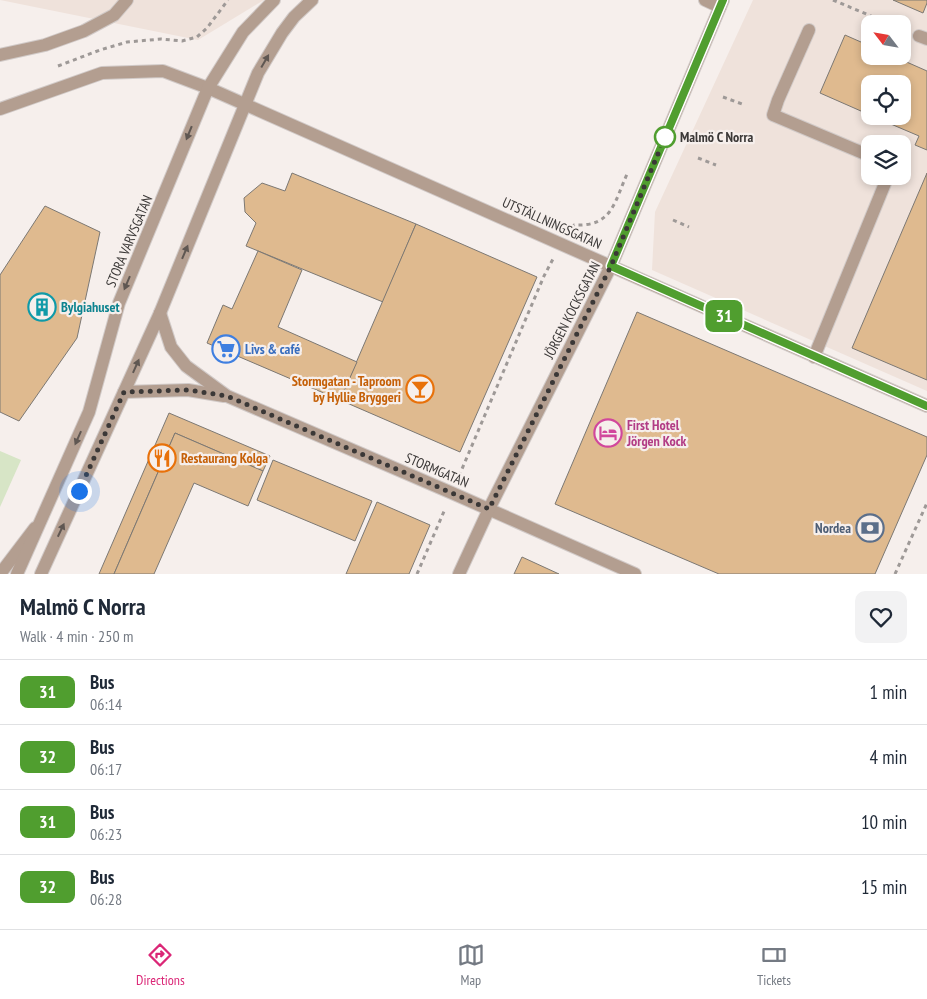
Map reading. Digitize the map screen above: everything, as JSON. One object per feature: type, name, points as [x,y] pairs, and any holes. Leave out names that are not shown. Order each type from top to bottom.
[{"type":"street","points":[[0,55],[45,45],[84,31],[114,15],[127,0]]},
{"type":"street","name":"STORA VARVSGATAN","points":[[17,574],[89,412],[119,303],[208,88],[243,32],[274,0]]},
{"type":"street","points":[[41,574],[160,313],[258,73],[282,33],[312,0]]},
{"type":"street","points":[[705,0],[722,3]]},
{"type":"street","name":"JÖRGEN KOCKSGATAN","points":[[459,574],[489,509],[611,266],[722,3]]},
{"type":"street","points":[[809,30],[773,115],[861,152]]},
{"type":"street","name":"UTSTÄLLNINGSGATAN","points":[[0,109],[102,72],[163,71],[208,88],[927,406]]},
{"type":"street","points":[[814,357],[884,185]]},
{"type":"street","name":"STORMGATAN","points":[[160,313],[171,346],[186,366],[227,396],[634,574]]},
{"type":"street","name":"STORMGATAN","points":[[124,392],[188,390],[227,396]]},
{"type":"street","points":[[0,574],[44,516]]},
{"type":"path","points":[[51,69],[100,50],[127,42],[161,39],[182,41],[197,36],[207,28],[228,0]]},
{"type":"path","points":[[833,0],[869,15]]},
{"type":"path","points":[[188,46],[189,39]]},
{"type":"path","points":[[723,97],[742,104]]},
{"type":"path","points":[[698,158],[716,165]]},
{"type":"path","points":[[417,574],[544,276],[561,244],[574,225],[588,226],[603,220],[609,214],[631,165]]},
{"type":"path","points":[[673,220],[689,227]]},
{"type":"path","points":[[895,574],[927,503]]},
{"type":"shaded area","points":[[0,0],[264,0],[198,40]]},
{"type":"shaded area","points":[[753,0],[927,0],[927,391],[652,270],[655,212]]},
{"type":"green space","points":[[0,451],[21,460],[0,507]]},
{"type":"building","points":[[893,0],[927,0],[927,3],[923,13]]},
{"type":"building","points":[[845,35],[861,42],[861,65],[911,64],[927,71],[927,150],[915,145],[919,136],[893,125],[911,125],[911,75],[861,75],[861,111],[820,93]]},
{"type":"building","points":[[292,173],[416,224],[383,302],[246,246],[256,223],[245,212],[244,198],[262,183],[285,191]]},
{"type":"building","points":[[927,173],[927,380],[852,348]]},
{"type":"building","name":"Bylgiahuset","points":[[45,206],[100,232],[77,338],[19,421],[0,412],[0,275]]},
{"type":"building","points":[[416,224],[537,277],[460,452],[340,400]]},
{"type":"building","points":[[258,251],[302,270],[278,327],[357,362],[340,400],[207,343],[223,305],[232,309]]},
{"type":"building","points":[[637,312],[927,437],[927,455],[875,574],[719,574],[555,504]]},
{"type":"building","points":[[169,413],[270,456],[263,471],[175,433],[114,574],[99,574]]},
{"type":"building","points":[[175,433],[263,471],[248,506],[194,483],[154,574],[114,574]]},
{"type":"building","points":[[273,460],[372,501],[355,541],[257,500]]},
{"type":"building","points":[[377,502],[430,525],[409,574],[346,574]]},
{"type":"building","points":[[522,557],[559,574],[514,574]]},
{"type":"bus line","name":"31","points":[[723,0],[611,266],[927,406]]},
{"type":"place","name":"Malmö C Norra","points":[[665,137]]},
{"type":"place","name":"Bylgiahuset","points":[[42,307]]},
{"type":"place","name":"Livs & café","points":[[226,349]]},
{"type":"place","name":"Stormgatan - Taproom by Hyllie Bryggeri","points":[[420,389]]},
{"type":"place","name":"First Hotel Jörgen Kock","points":[[608,433]]},
{"type":"place","name":"Restaurang Kolga","points":[[162,458]]},
{"type":"place","name":"Nordea","points":[[870,528]]},
{"type":"route","points":[[79,491],[124,392],[188,390],[227,396],[489,509],[611,266],[665,137]]}]
